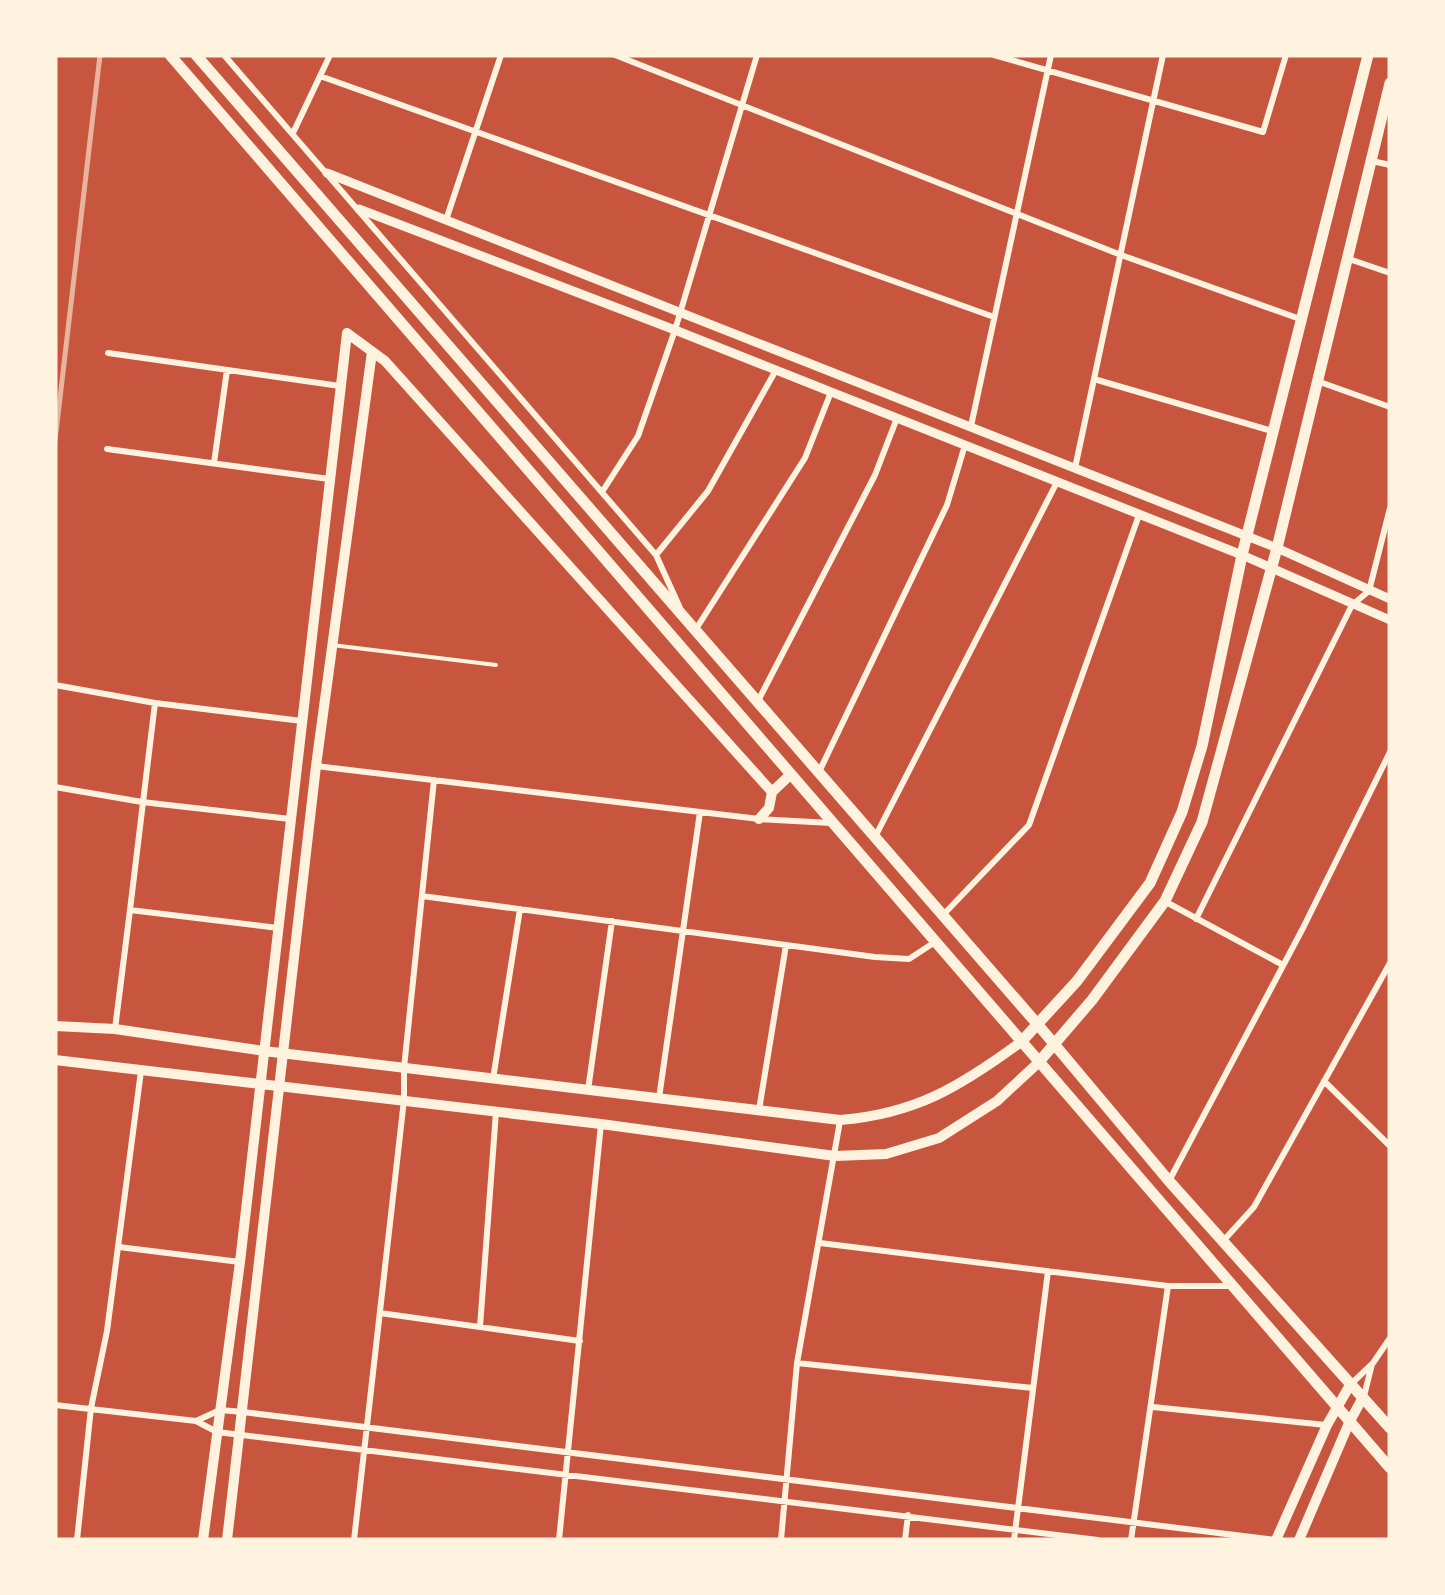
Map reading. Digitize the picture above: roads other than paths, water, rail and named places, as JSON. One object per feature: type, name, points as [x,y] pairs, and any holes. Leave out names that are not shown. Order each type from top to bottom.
[{"type":"main road","points":[[170,55],[1390,1468]]},
{"type":"main road","points":[[196,55],[1056,1044],[1169,1182],[1390,1428]]},
{"type":"main road","points":[[55,1026],[115,1029],[282,1054],[840,1120],[880,1117],[926,1102],[979,1073],[1022,1042],[1077,982],[1150,883],[1182,812],[1202,746],[1242,556],[1368,55]]},
{"type":"main road","points":[[55,1060],[601,1124],[835,1156],[886,1154],[939,1138],[997,1102],[1056,1044],[1165,901],[1202,822],[1277,548],[1390,82]]},
{"type":"main road","points":[[203,1540],[240,1262],[347,333],[385,361],[772,792]]},
{"type":"main road","points":[[228,1540],[316,766],[372,352]]},
{"type":"main road","points":[[759,819],[769,808],[772,792],[790,774]]},
{"type":"main road","points":[[1275,1540],[1350,1385]]},
{"type":"main road","points":[[1299,1540],[1363,1397]]},
{"type":"street","points":[[224,55],[656,556],[691,628]]},
{"type":"street","points":[[292,134],[330,55]]},
{"type":"street","points":[[446,220],[501,55]]},
{"type":"street","points":[[614,55],[1121,255],[1302,320]]},
{"type":"street","points":[[602,492],[638,436],[676,330],[757,55]]},
{"type":"street","points":[[994,55],[1263,132],[1286,55]]},
{"type":"street","points":[[818,774],[947,505],[971,426],[1052,55]]},
{"type":"street","points":[[1075,468],[1163,55]]},
{"type":"street","points":[[320,76],[994,317]]},
{"type":"street","points":[[1371,161],[1390,165]]},
{"type":"street","points":[[327,173],[1277,548],[1390,600]]},
{"type":"street","points":[[358,210],[676,330],[1272,567],[1390,620]]},
{"type":"street","points":[[1348,258],[1390,273]]},
{"type":"street","points":[[108,352],[341,386]]},
{"type":"street","points":[[214,464],[228,370]]},
{"type":"street","points":[[656,556],[708,491],[776,370]]},
{"type":"street","points":[[1094,378],[1274,431]]},
{"type":"street","points":[[1318,381],[1390,407]]},
{"type":"street","points":[[691,628],[805,458],[831,392]]},
{"type":"street","points":[[757,703],[876,475],[896,418]]},
{"type":"street","points":[[107,449],[330,479]]},
{"type":"street","points":[[875,838],[1057,482]]},
{"type":"street","points":[[1196,920],[1352,605],[1369,591],[1390,508]]},
{"type":"street","points":[[942,916],[1028,826],[1139,514]]},
{"type":"street","points":[[55,685],[155,703],[302,721]]},
{"type":"street","points":[[115,1029],[155,703]]},
{"type":"street","points":[[1169,1182],[1390,752]]},
{"type":"street","points":[[316,766],[759,819],[832,823]]},
{"type":"street","points":[[354,1540],[404,1100],[434,780]]},
{"type":"street","points":[[55,787],[142,802],[290,819]]},
{"type":"street","points":[[659,1098],[700,812]]},
{"type":"street","points":[[422,896],[910,959],[935,942]]},
{"type":"street","points":[[1165,901],[1283,966]]},
{"type":"street","points":[[493,1078],[520,909]]},
{"type":"street","points":[[130,910],[278,928]]},
{"type":"street","points":[[588,1090],[612,921]]},
{"type":"street","points":[[759,1110],[786,944]]},
{"type":"street","points":[[1223,1242],[1254,1207],[1390,964]]},
{"type":"street","points":[[77,1540],[91,1408],[107,1331],[141,1068]]},
{"type":"street","points":[[1324,1081],[1390,1146]]},
{"type":"street","points":[[480,1327],[496,1112]]},
{"type":"street","points":[[781,1540],[797,1363],[840,1120]]},
{"type":"street","points":[[559,1540],[601,1124]]},
{"type":"street","points":[[820,1243],[1168,1286],[1230,1286]]},
{"type":"street","points":[[119,1247],[240,1262]]},
{"type":"street","points":[[1014,1540],[1048,1271]]},
{"type":"street","points":[[1131,1540],[1168,1286]]},
{"type":"street","points":[[380,1313],[580,1341]]},
{"type":"street","points":[[1350,1385],[1390,1338]]},
{"type":"street","points":[[797,1363],[1033,1388]]},
{"type":"street","points":[[1363,1397],[1372,1363]]},
{"type":"street","points":[[55,1405],[196,1421],[217,1432],[240,1435],[1098,1540]]},
{"type":"street","points":[[1153,1406],[1327,1426]]},
{"type":"street","points":[[196,1421],[220,1410],[243,1412],[1275,1540]]},
{"type":"street","points":[[905,1540],[908,1516]]},
{"type":"lane","points":[[331,645],[496,665]]},
{"type":"railway","points":[[55,441],[100,55]]}]
